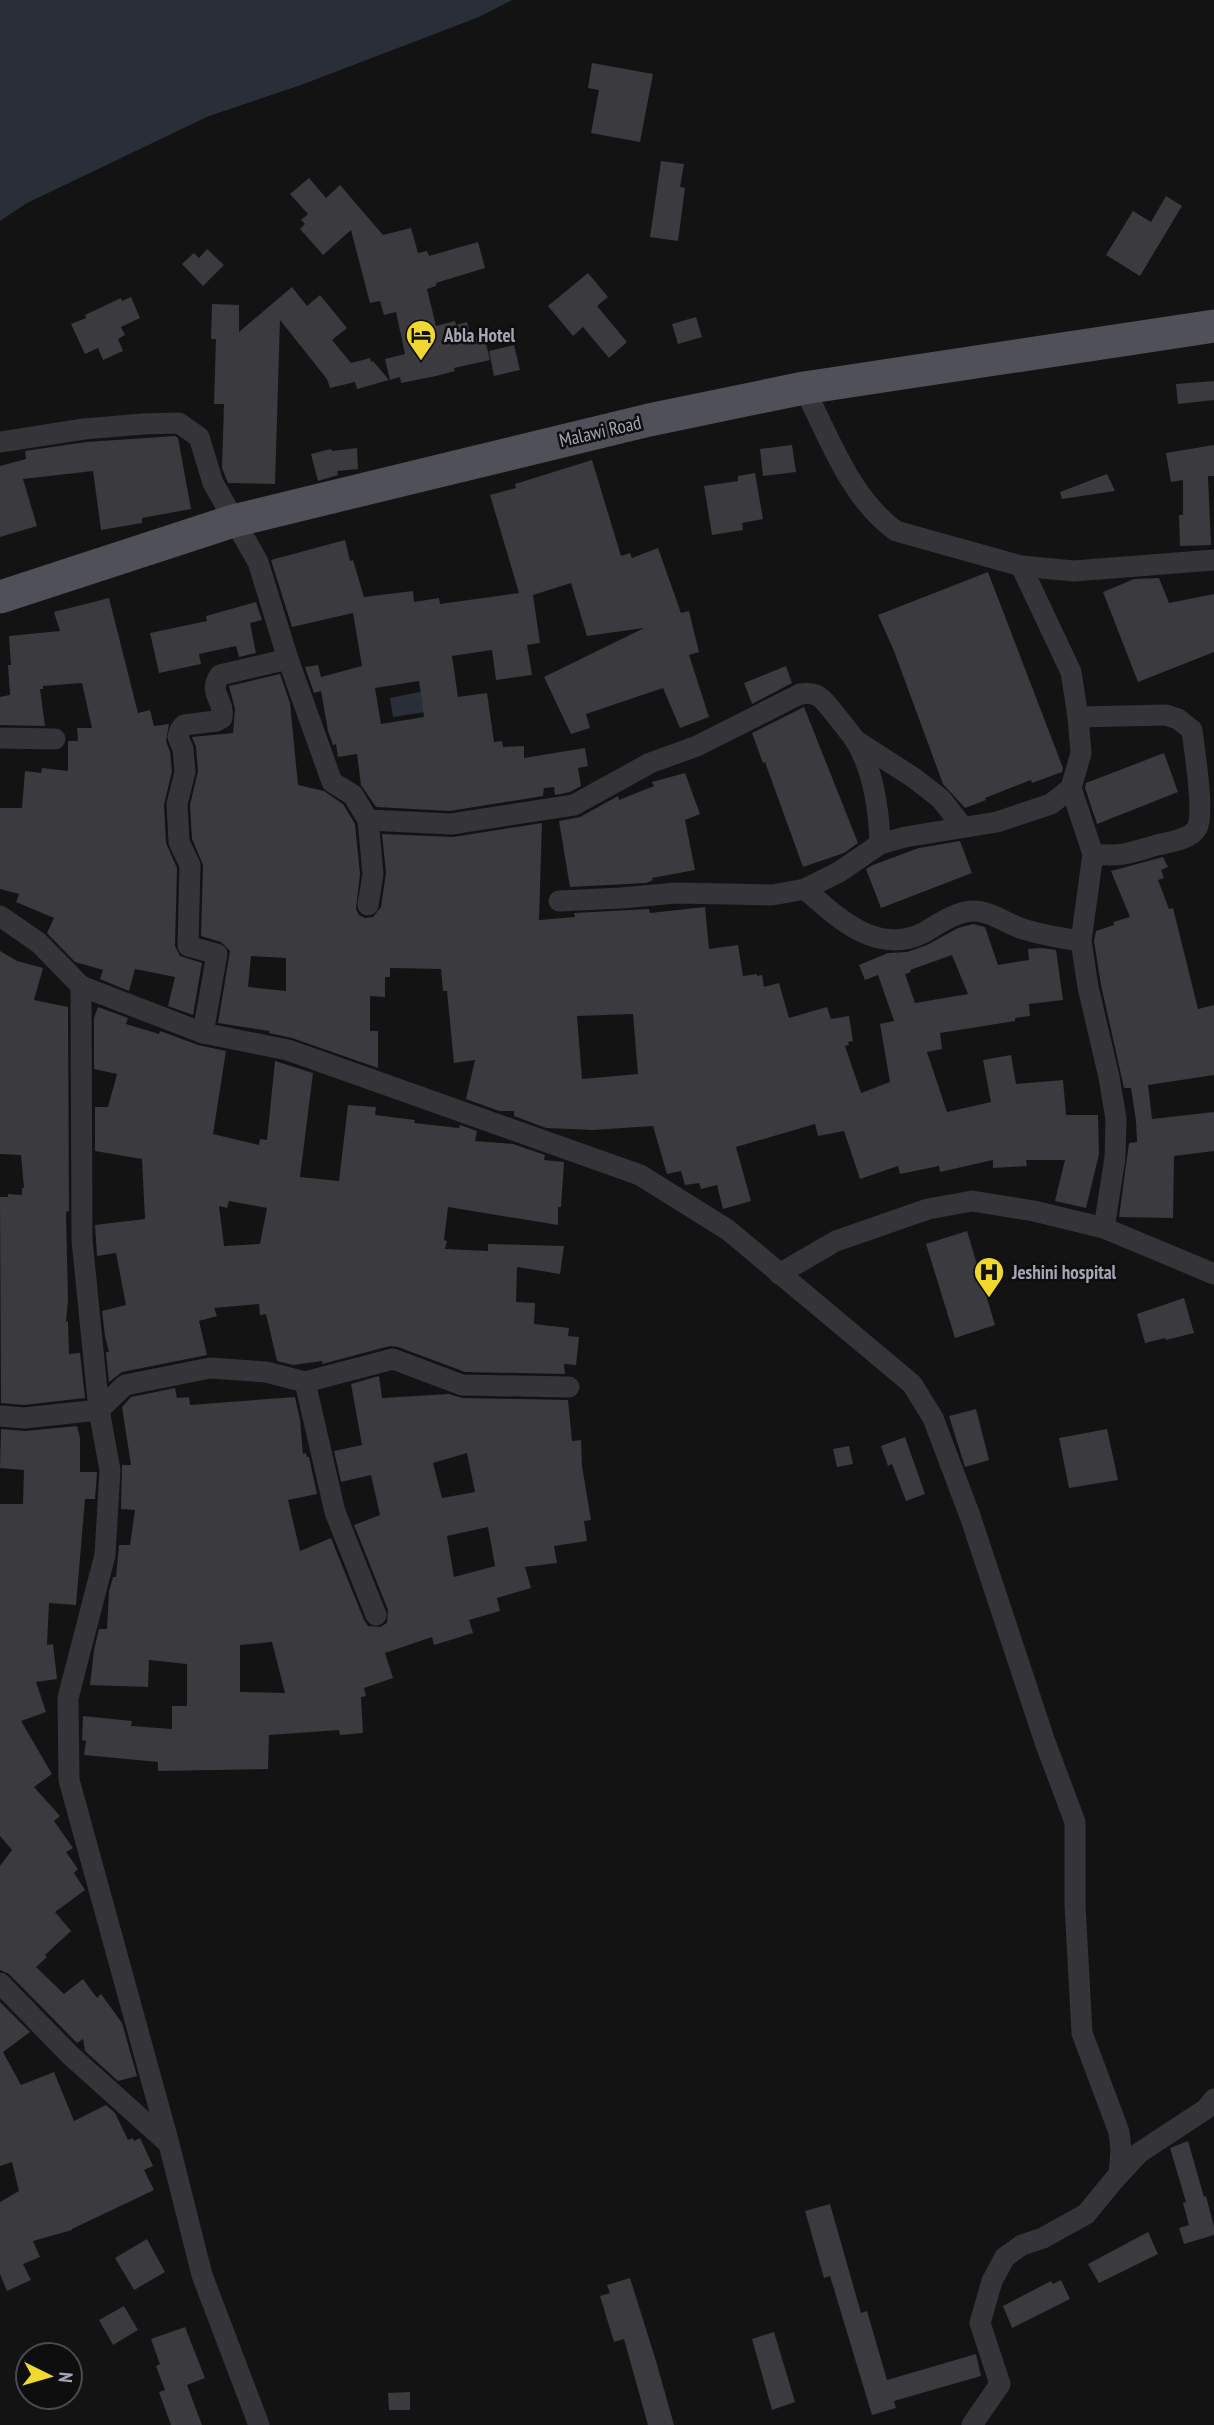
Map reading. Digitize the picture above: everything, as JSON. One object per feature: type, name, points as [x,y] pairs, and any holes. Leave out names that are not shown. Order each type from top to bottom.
[{"type":"main road","name":"Malawi Road","points":[[0,597],[233,521],[551,442],[804,388],[1214,326]]},
{"type":"street","points":[[804,388],[863,500],[880,519],[896,531],[1021,566],[1074,571],[1214,560]]},
{"type":"street","points":[[0,442],[84,429],[179,423],[199,437],[213,483],[258,562],[288,659],[332,782],[353,795],[369,820],[373,874],[368,905]]},
{"type":"street","points":[[1021,566],[1071,672],[1078,717],[1081,753],[1071,788],[1093,853],[1081,941],[1116,1119],[1115,1158],[1104,1228]]},
{"type":"street","points":[[203,1033],[217,954],[188,946],[190,865],[179,842],[177,804],[185,772],[183,749],[177,737],[184,725],[222,718],[223,711],[214,691],[220,674],[288,659]]},
{"type":"street","points":[[369,820],[451,824],[574,805],[650,762],[697,746],[800,694],[812,692],[822,698],[855,740],[870,774],[879,809],[880,844]]},
{"type":"street","points":[[1078,717],[1166,715],[1178,719],[1192,730],[1194,746],[1199,814],[1196,828],[1187,836],[1118,856],[1093,853]]},
{"type":"street","points":[[0,738],[55,739]]},
{"type":"street","points":[[855,740],[941,799],[962,826]]},
{"type":"street","points":[[559,901],[676,893],[772,895],[805,889],[839,872],[880,844],[962,826],[997,822],[1051,804],[1071,788]]},
{"type":"street","points":[[805,889],[843,922],[876,939],[915,936],[962,913],[972,911],[981,912],[1021,929],[1081,941]]},
{"type":"street","points":[[0,916],[39,943],[81,986],[203,1033],[288,1050],[640,1175],[728,1230],[912,1384],[933,1418],[1075,1822],[1075,1905],[1082,2033],[1119,2132],[1119,2174]]},
{"type":"street","points":[[81,986],[82,1240],[99,1410],[110,1469],[105,1555],[68,1698],[69,1780],[169,2144],[202,2275],[259,2425]]},
{"type":"street","points":[[779,1274],[836,1241],[929,1209],[972,1201],[1034,1211],[1104,1228],[1214,1274]]},
{"type":"street","points":[[0,1416],[24,1418],[99,1410],[125,1385],[210,1368],[266,1372],[305,1382],[393,1359],[462,1385],[569,1387]]},
{"type":"street","points":[[305,1382],[335,1512],[376,1615]]},
{"type":"street","points":[[0,1983],[70,2055],[169,2144]]},
{"type":"street","points":[[972,2425],[1000,2384],[980,2323],[992,2281],[1005,2257],[1021,2245],[1043,2238],[1086,2214],[1139,2153],[1206,2109],[1214,2099]]},
{"type":"shaded area","points":[[0,0],[512,0],[479,17],[301,85],[209,116],[27,203],[0,221]]},
{"type":"shaded area","points":[[435,689],[438,710],[393,717],[390,698]]},
{"type":"building","points":[[592,63],[653,74],[640,142],[591,133],[599,90],[588,88]]},
{"type":"building","points":[[661,161],[684,164],[680,187],[685,188],[678,241],[650,237]]},
{"type":"building","points":[[309,178],[326,198],[340,185],[383,235],[411,228],[418,253],[427,251],[429,256],[478,242],[485,268],[436,283],[436,286],[427,289],[436,326],[455,321],[456,325],[467,322],[471,338],[484,335],[490,360],[401,383],[400,377],[390,380],[385,359],[405,354],[396,312],[384,315],[380,301],[370,303],[351,230],[323,255],[300,229],[305,224],[301,220],[308,214],[290,194]]},
{"type":"building","points":[[1166,196],[1182,206],[1140,276],[1106,255],[1133,211],[1151,222]]},
{"type":"building","points":[[207,249],[224,265],[203,286],[182,264],[194,253],[199,258]]},
{"type":"building","points":[[588,273],[608,297],[597,306],[627,342],[609,358],[583,327],[573,336],[548,306]]},
{"type":"building","points":[[292,287],[307,306],[320,295],[347,328],[332,340],[351,363],[370,358],[389,380],[357,389],[355,382],[330,388],[327,379],[280,320],[275,484],[228,483],[222,468],[224,404],[214,404],[216,339],[211,339],[212,304],[239,305],[239,332]]},
{"type":"building","points":[[131,297],[140,318],[121,327],[125,335],[118,339],[123,351],[103,360],[98,348],[85,354],[71,324],[121,298],[122,301]]},
{"type":"building","points":[[696,317],[702,337],[678,344],[672,324]]},
{"type":"building","points":[[514,345],[520,370],[494,376],[489,351]]},
{"type":"building","points":[[1214,381],[1214,400],[1178,404],[1176,384]]},
{"type":"building","points":[[175,436],[178,438],[191,509],[142,518],[142,523],[101,530],[93,471],[23,479],[37,526],[0,537],[0,466],[26,459],[25,451],[86,442]]},
{"type":"building","points":[[792,445],[796,472],[763,476],[760,449]]},
{"type":"building","points":[[1214,445],[1214,476],[1208,476],[1211,545],[1180,546],[1179,515],[1183,515],[1183,480],[1171,482],[1166,453]]},
{"type":"building","points":[[357,448],[358,469],[337,471],[338,475],[318,481],[311,454],[331,449]]},
{"type":"building","points":[[592,460],[621,556],[630,553],[632,558],[658,548],[681,613],[689,611],[699,652],[689,655],[709,717],[680,728],[663,688],[586,714],[590,728],[571,734],[544,677],[644,628],[587,636],[571,583],[533,595],[540,643],[527,645],[532,675],[496,680],[492,650],[452,656],[458,697],[487,693],[494,742],[502,741],[503,747],[524,746],[524,758],[585,748],[588,766],[578,768],[581,786],[555,795],[554,787],[544,788],[543,796],[450,811],[376,807],[361,785],[357,754],[338,757],[336,744],[333,745],[328,731],[321,691],[314,693],[305,667],[318,665],[321,677],[362,666],[353,613],[292,627],[271,560],[345,540],[364,597],[413,591],[414,602],[439,598],[440,604],[519,593],[490,495],[516,488],[515,484]],"holes":[[[419,681],[424,717],[381,724],[375,688]]]},
{"type":"building","points":[[755,473],[763,519],[742,523],[743,530],[712,535],[704,486],[738,481],[738,476]]},
{"type":"building","points":[[1107,474],[1115,491],[1062,499],[1060,492]]},
{"type":"building","points":[[988,572],[1063,768],[1062,772],[1032,783],[1031,780],[965,808],[943,784],[878,615]]},
{"type":"building","points":[[1159,578],[1169,603],[1214,594],[1214,652],[1138,682],[1103,592],[1134,579]]},
{"type":"building","points":[[109,598],[138,713],[150,710],[154,726],[169,724],[166,741],[172,771],[164,805],[166,843],[177,868],[175,946],[180,956],[202,963],[193,1015],[168,1006],[175,977],[135,969],[129,991],[100,979],[103,970],[75,962],[47,933],[54,918],[16,902],[19,894],[0,889],[0,808],[22,808],[25,771],[41,773],[42,768],[68,771],[68,741],[78,741],[77,728],[92,728],[82,683],[43,686],[43,689],[40,689],[45,726],[0,725],[0,697],[10,695],[9,636],[60,631],[54,612]]},
{"type":"building","points":[[256,602],[262,620],[250,623],[256,653],[239,657],[236,646],[199,654],[201,664],[159,673],[150,633],[207,621],[206,616]]},
{"type":"building","points":[[786,666],[792,683],[752,704],[744,683]]},
{"type":"building","points":[[280,674],[290,703],[298,785],[324,791],[343,804],[355,824],[360,874],[356,909],[359,915],[365,918],[373,917],[381,907],[386,873],[382,834],[453,837],[542,823],[539,920],[575,917],[574,913],[649,909],[650,913],[705,907],[709,949],[738,945],[743,976],[762,975],[764,987],[779,983],[789,1018],[827,1007],[831,1019],[849,1016],[853,1041],[845,1046],[861,1093],[890,1082],[880,1024],[894,1021],[878,975],[865,980],[859,965],[888,953],[907,952],[927,945],[958,928],[973,924],[985,927],[998,965],[1029,960],[1028,949],[1056,950],[1063,1000],[1029,1004],[1030,1016],[1015,1018],[1015,1021],[940,1033],[942,1049],[927,1052],[947,1112],[991,1102],[983,1060],[1011,1055],[1016,1084],[1063,1080],[1066,1115],[1098,1115],[1099,1154],[1086,1208],[1055,1201],[1065,1160],[1026,1160],[1027,1166],[993,1168],[993,1160],[940,1172],[939,1166],[900,1174],[898,1166],[860,1179],[844,1131],[818,1136],[815,1124],[736,1147],[751,1201],[723,1209],[717,1185],[701,1189],[699,1183],[685,1185],[681,1171],[667,1174],[653,1126],[593,1130],[546,1128],[514,1116],[514,1111],[499,1111],[466,1099],[475,1060],[454,1063],[447,991],[443,991],[441,969],[390,968],[390,977],[385,977],[385,997],[370,996],[370,1031],[378,1031],[378,1068],[269,1031],[218,1023],[230,951],[221,942],[201,936],[203,865],[192,839],[190,805],[198,771],[196,747],[192,737],[233,733],[235,709],[229,686]],"holes":[[[952,955],[968,994],[915,1003],[905,974],[911,972],[910,970]],[[251,956],[286,958],[286,991],[248,987]],[[633,1014],[638,1074],[582,1079],[577,1016]]]},
{"type":"building","points":[[804,707],[858,843],[844,853],[803,867],[752,733]]},
{"type":"building","points":[[1164,753],[1178,792],[1097,824],[1085,788],[1086,783]]},
{"type":"building","points":[[685,773],[700,814],[685,820],[695,870],[652,878],[653,880],[646,883],[570,887],[559,821],[580,817],[618,796],[619,800],[654,786],[652,782]]},
{"type":"building","points":[[960,841],[972,873],[881,908],[866,869],[919,848]]},
{"type":"building","points":[[1163,857],[1168,867],[1161,870],[1164,878],[1158,880],[1169,909],[1173,908],[1198,1009],[1214,1005],[1214,1075],[1148,1085],[1152,1119],[1214,1112],[1214,1151],[1174,1156],[1173,1218],[1119,1217],[1129,1143],[1137,1142],[1136,1121],[1131,1088],[1124,1088],[1094,941],[1096,931],[1130,917],[1111,871]]},
{"type":"building","points":[[0,951],[17,961],[43,968],[34,1000],[68,1007],[69,1211],[66,1212],[66,1322],[68,1321],[69,1354],[80,1353],[85,1398],[24,1405],[1,1403],[0,1197],[8,1197],[8,1194],[22,1195],[24,1188],[21,1155],[0,1154]]},
{"type":"building","points":[[98,1007],[128,1018],[126,1024],[159,1034],[160,1031],[198,1045],[226,1051],[213,1134],[259,1145],[260,1139],[267,1140],[275,1061],[313,1073],[300,1177],[339,1181],[348,1105],[376,1107],[375,1115],[415,1120],[414,1123],[459,1128],[460,1125],[477,1131],[475,1141],[513,1144],[545,1155],[544,1160],[564,1162],[558,1225],[448,1207],[444,1240],[447,1241],[445,1249],[488,1251],[488,1244],[564,1246],[560,1274],[517,1267],[516,1302],[535,1303],[534,1324],[569,1328],[568,1336],[579,1337],[576,1365],[564,1364],[565,1374],[465,1372],[390,1346],[322,1364],[322,1361],[293,1365],[277,1361],[266,1314],[260,1315],[259,1304],[214,1308],[217,1316],[199,1321],[207,1355],[122,1372],[109,1382],[106,1352],[109,1352],[102,1311],[126,1305],[116,1253],[97,1256],[95,1225],[145,1219],[142,1159],[95,1151],[95,1107],[108,1107],[117,1074],[94,1069],[94,1018]],"holes":[[[229,1201],[267,1208],[260,1244],[224,1246],[219,1206],[227,1208]]]},
{"type":"building","points":[[967,1231],[995,1325],[955,1338],[926,1244]]},
{"type":"building","points":[[1184,1298],[1194,1333],[1145,1343],[1137,1314]]},
{"type":"building","points":[[379,1376],[382,1398],[449,1394],[462,1398],[568,1400],[572,1441],[581,1440],[582,1466],[591,1520],[584,1521],[587,1541],[554,1546],[557,1563],[525,1567],[531,1588],[497,1598],[500,1611],[469,1620],[473,1633],[434,1645],[432,1637],[385,1653],[393,1678],[364,1688],[366,1696],[361,1697],[363,1733],[340,1735],[339,1730],[269,1735],[268,1769],[158,1771],[158,1762],[84,1755],[86,1741],[82,1740],[83,1716],[132,1721],[131,1726],[172,1729],[172,1706],[187,1706],[187,1664],[149,1660],[148,1687],[90,1685],[99,1629],[107,1629],[109,1592],[113,1577],[116,1577],[119,1545],[130,1545],[135,1510],[121,1509],[122,1465],[131,1465],[122,1407],[131,1397],[175,1388],[177,1398],[189,1397],[190,1405],[295,1397],[303,1454],[306,1453],[309,1457],[317,1494],[288,1500],[300,1551],[331,1538],[364,1620],[368,1626],[380,1627],[387,1623],[388,1610],[354,1525],[380,1515],[371,1475],[341,1482],[334,1451],[362,1445],[351,1384]],"holes":[[[467,1453],[475,1492],[442,1498],[433,1463]],[[488,1527],[495,1566],[454,1577],[447,1536]],[[272,1642],[285,1693],[240,1692],[240,1645]]]},
{"type":"building","points":[[976,1409],[989,1460],[965,1467],[949,1416]]},
{"type":"building","points":[[77,1426],[80,1438],[80,1472],[97,1472],[95,1499],[85,1499],[76,1605],[49,1603],[47,1645],[53,1644],[57,1679],[36,1682],[46,1712],[21,1721],[52,1774],[34,1787],[60,1816],[54,1821],[73,1848],[66,1852],[78,1869],[74,1873],[85,1890],[55,1912],[71,1931],[36,1967],[64,1994],[83,1979],[97,1998],[101,1994],[122,2023],[137,2076],[118,2081],[85,2051],[83,2039],[77,2043],[9,1974],[0,1970],[0,1866],[12,1850],[0,1836],[0,1504],[23,1504],[24,1470],[0,1468],[1,1429],[25,1431]]},
{"type":"building","points":[[1107,1429],[1118,1480],[1069,1488],[1059,1438]]},
{"type":"building","points":[[905,1437],[925,1494],[906,1501],[892,1464],[888,1466],[881,1446]]},
{"type":"building","points":[[849,1446],[853,1464],[837,1467],[833,1449]]},
{"type":"building","points":[[0,2002],[30,2032],[3,2052],[21,2085],[54,2072],[74,2121],[106,2105],[115,2113],[128,2140],[140,2138],[153,2166],[144,2170],[154,2190],[72,2230],[33,2241],[40,2257],[23,2264],[31,2280],[7,2291],[0,2274],[0,2202],[19,2191],[12,2162],[0,2166]]},
{"type":"building","points":[[1188,2141],[1204,2197],[1206,2196],[1214,2235],[1184,2244],[1179,2228],[1189,2225],[1183,2203],[1186,2202],[1170,2148]]},
{"type":"building","points":[[830,2204],[861,2313],[867,2311],[887,2380],[976,2354],[981,2376],[894,2401],[896,2408],[872,2415],[830,2276],[824,2278],[805,2211]]},
{"type":"building","points":[[1148,2232],[1158,2254],[1099,2283],[1088,2264]]},
{"type":"building","points":[[147,2239],[165,2272],[134,2290],[115,2258]]},
{"type":"building","points":[[630,2278],[674,2425],[648,2425],[624,2339],[614,2342],[600,2296],[610,2293],[607,2285]]},
{"type":"building","points":[[1061,2280],[1070,2299],[1012,2328],[1003,2306],[1051,2281],[1053,2284]]},
{"type":"building","points":[[124,2306],[138,2330],[113,2345],[99,2320]]},
{"type":"building","points":[[185,2327],[205,2378],[187,2385],[202,2425],[171,2425],[159,2392],[165,2390],[156,2366],[160,2364],[151,2339]]},
{"type":"building","points":[[774,2332],[795,2402],[772,2410],[752,2339]]},
{"type":"building","points":[[410,2392],[410,2410],[389,2410],[388,2393]]},
{"type":"place","name":"Abla Hotel","points":[[421,362]]},
{"type":"place","name":"Jeshini hospital","points":[[989,1299]]}]
